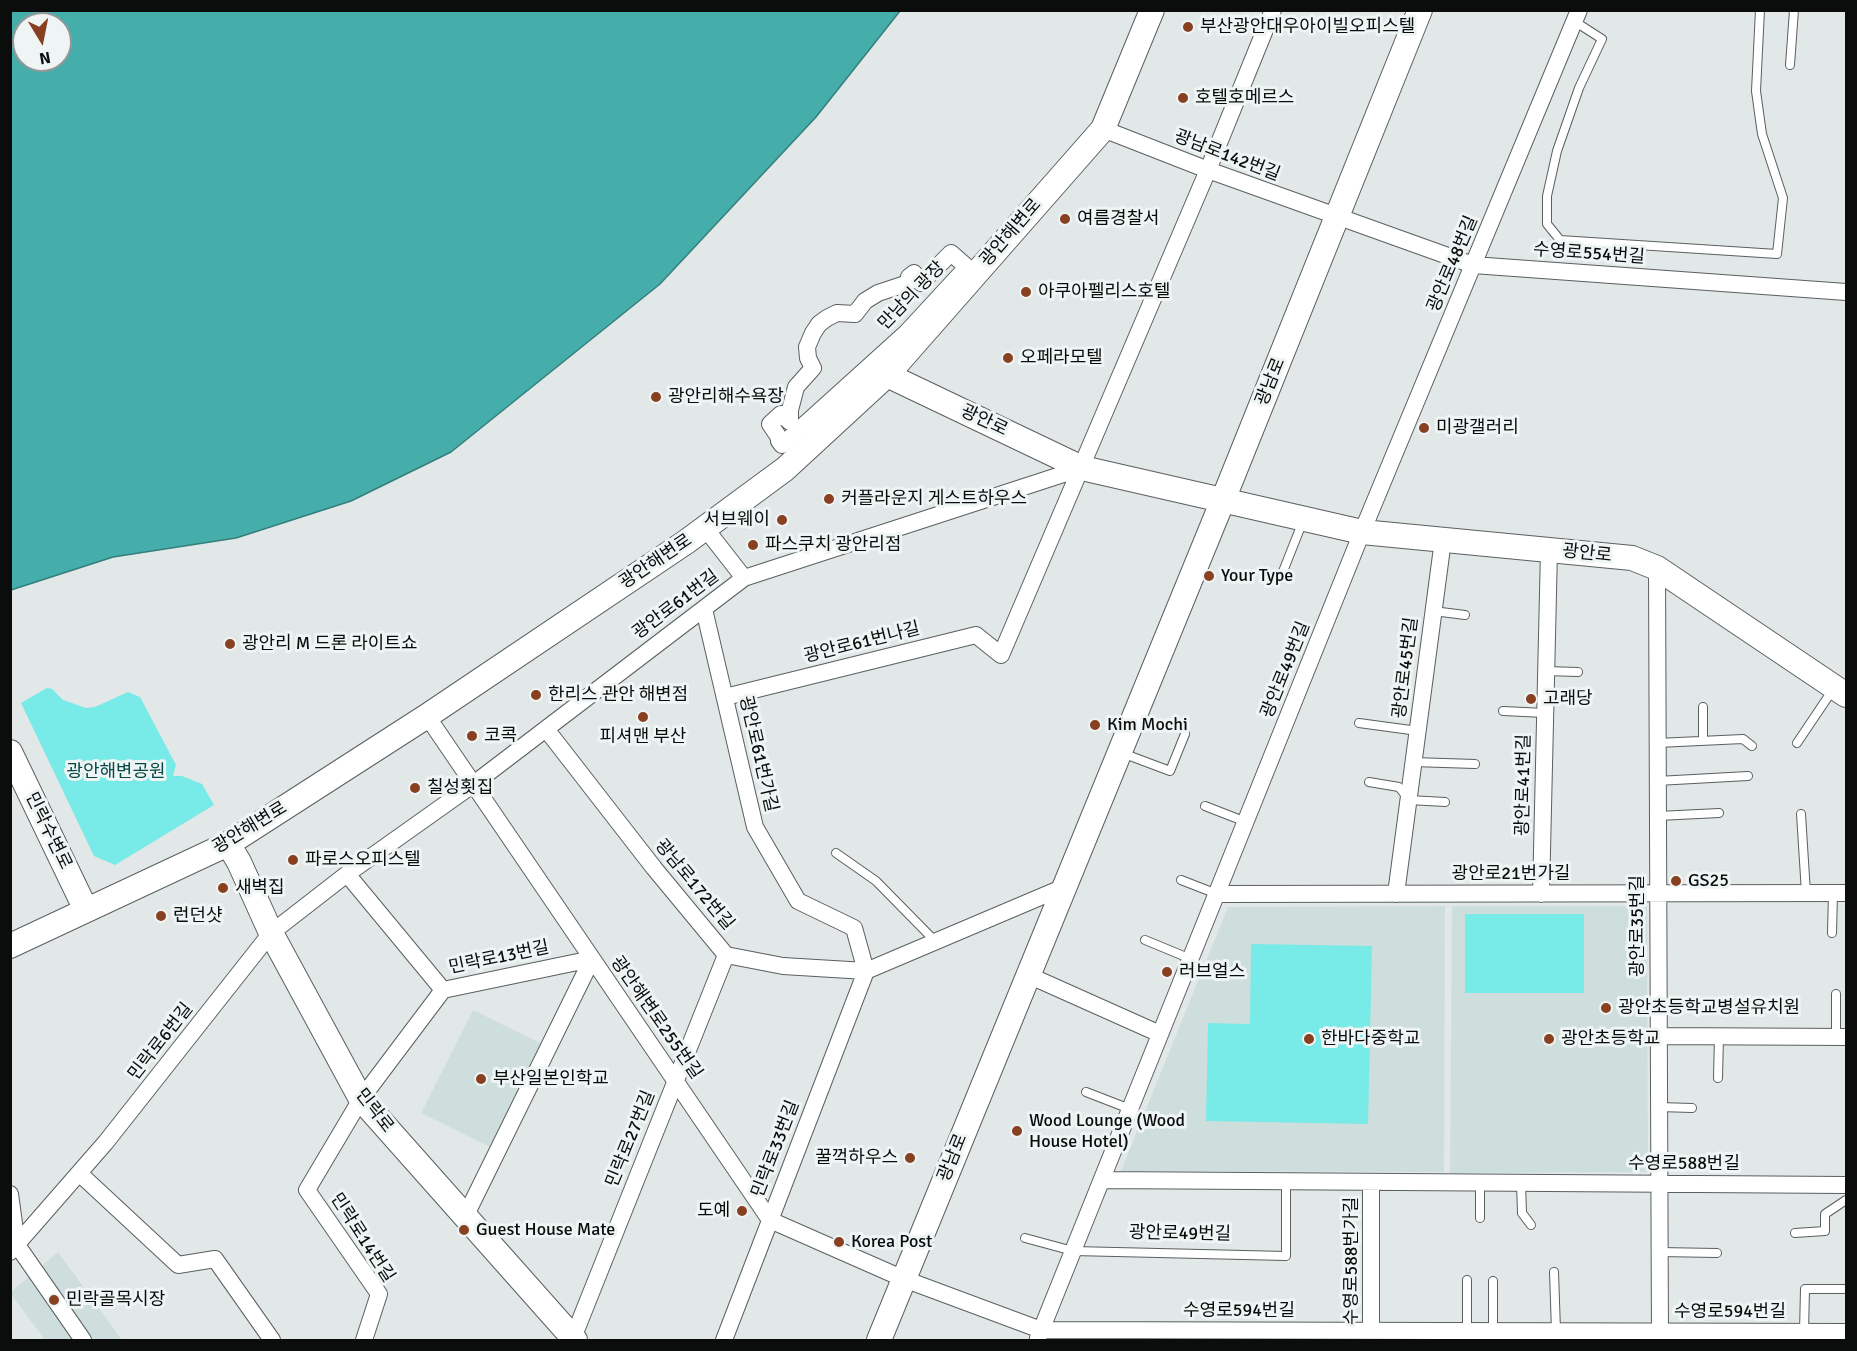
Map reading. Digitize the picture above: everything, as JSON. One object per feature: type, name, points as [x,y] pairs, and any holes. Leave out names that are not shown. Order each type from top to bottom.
[{"type":"main road","name":"광안해변로","points":[[10,946],[228,844],[427,716],[705,528],[785,469],[887,375],[1103,129],[1152,10]]},
{"type":"main road","name":"광남로","points":[[879,1341],[1223,500],[1420,10]]},
{"type":"main road","name":"광안로","points":[[887,375],[1082,468],[1362,532],[1632,558],[1657,568],[1841,691]]},
{"type":"main road","name":"민락수변로","points":[[10,752],[16,779],[86,910]]},
{"type":"main road","name":"민락로","points":[[228,844],[239,862],[272,933],[360,1099],[571,1340]]},
{"type":"street","points":[[1082,468],[1273,10]]},
{"type":"street","name":"광안로48번길","points":[[1362,532],[1576,16]]},
{"type":"street","name":"광남로142번길","points":[[1103,129],[1337,217]]},
{"type":"street","name":"수영로554번길","points":[[1337,217],[1473,265],[1846,292]]},
{"type":"street","name":"만남의 광장","points":[[951,253],[967,267],[906,333],[782,445],[770,424],[781,414],[790,422],[790,410],[796,387],[813,368],[808,358],[807,347],[819,324],[837,313],[855,314],[866,301],[878,293],[912,280],[909,277],[914,273],[921,283],[951,253]]},
{"type":"street","name":"광안로61번길","points":[[272,933],[346,874],[474,784],[744,578],[1082,468]]},
{"type":"street","name":"광안로61번나길","points":[[725,697],[976,635],[1001,655],[1082,468]]},
{"type":"street","points":[[705,528],[744,578]]},
{"type":"street","name":"광안로49번길","points":[[1039,1335],[1362,532]]},
{"type":"street","name":"광안로45번길","points":[[1396,894],[1443,540]]},
{"type":"street","name":"광안로41번길","points":[[1541,894],[1549,550]]},
{"type":"street","name":"광안로35번길","points":[[1657,568],[1660,1336]]},
{"type":"street","name":"광안로61번가길","points":[[704,609],[755,827],[798,901],[854,928],[866,971]]},
{"type":"street","name":"광안해변로255번길","points":[[427,716],[770,1220]]},
{"type":"street","name":"광남로172번길","points":[[546,729],[654,868],[726,955],[783,966],[866,971],[1064,887]]},
{"type":"street","points":[[346,874],[443,990]]},
{"type":"street","name":"광안로21번가길","points":[[1217,894],[1840,893]]},
{"type":"street","name":"민락로6번길","points":[[14,1248],[80,1173],[272,933]]},
{"type":"street","name":"민락로27번길","points":[[571,1340],[726,955]]},
{"type":"street","points":[[465,1217],[592,959]]},
{"type":"street","name":"민락로13번길","points":[[360,1099],[443,990],[592,959]]},
{"type":"street","name":"민락로33번길","points":[[724,1341],[866,971]]},
{"type":"street","points":[[1028,975],[1160,1034]]},
{"type":"street","points":[[1659,1036],[1841,1037]]},
{"type":"street","name":"민락로14번길","points":[[360,1099],[308,1190],[379,1294],[364,1341]]},
{"type":"street","points":[[80,1173],[178,1264],[215,1259],[272,1341]]},
{"type":"street","name":"수영로588번길","points":[[1101,1180],[1846,1185]]},
{"type":"street","name":"수영로588번가길","points":[[1371,1182],[1371,1336]]},
{"type":"street","points":[[10,1194],[14,1248],[83,1341]]},
{"type":"street","points":[[770,1220],[904,1279]]},
{"type":"street","name":"수영로594번길","points":[[904,1279],[1039,1335],[1371,1336],[1467,1331],[1556,1331],[1584,1336],[1660,1336],[1846,1332]]},
{"type":"lane","points":[[1576,16],[1602,39],[1579,88],[1557,151],[1547,196],[1547,224],[1560,240],[1777,254],[1783,198],[1762,134],[1756,90],[1760,10]]},
{"type":"lane","points":[[1790,65],[1794,10]]},
{"type":"lane","points":[[1280,579],[1303,519]]},
{"type":"lane","name":"광안로45번길","points":[[1433,611],[1465,615]]},
{"type":"lane","points":[[1546,671],[1578,672]]},
{"type":"lane","name":"광안로","points":[[1797,742],[1841,691]]},
{"type":"lane","points":[[1703,707],[1703,741]]},
{"type":"lane","name":"광안로41번길","points":[[1503,711],[1545,713]]},
{"type":"lane","name":"광안로45번길","points":[[1359,723],[1418,731]]},
{"type":"lane","points":[[1120,752],[1170,771],[1185,734]]},
{"type":"lane","points":[[1657,742],[1743,739],[1752,746]]},
{"type":"lane","points":[[1413,762],[1476,764]]},
{"type":"lane","points":[[1657,781],[1748,776]]},
{"type":"lane","points":[[1369,782],[1399,787],[1408,800],[1445,802]]},
{"type":"lane","points":[[1205,806],[1246,822]]},
{"type":"lane","points":[[1658,816],[1719,813]]},
{"type":"lane","points":[[1801,814],[1806,893]]},
{"type":"lane","points":[[836,853],[876,880],[935,941]]},
{"type":"lane","points":[[1182,880],[1217,894]]},
{"type":"lane","name":"광안로21번가길","points":[[1832,933],[1840,893]]},
{"type":"lane","points":[[1145,940],[1191,959]]},
{"type":"lane","points":[[1836,994],[1841,1037]]},
{"type":"lane","points":[[1718,1078],[1719,1036]]},
{"type":"lane","points":[[1086,1092],[1130,1109]]},
{"type":"lane","points":[[1659,1107],[1692,1108]]},
{"type":"lane","name":"광안로49번길","points":[[1073,1251],[1286,1256],[1287,1182]]},
{"type":"lane","points":[[1480,1183],[1480,1218]]},
{"type":"lane","points":[[1521,1183],[1522,1213],[1531,1225]]},
{"type":"lane","points":[[1795,1233],[1825,1231],[1825,1214],[1846,1200]]},
{"type":"lane","points":[[1025,1238],[1073,1251]]},
{"type":"lane","points":[[1659,1252],[1717,1254]]},
{"type":"lane","points":[[1554,1272],[1556,1331]]},
{"type":"lane","points":[[1467,1280],[1467,1331]]},
{"type":"lane","points":[[1493,1281],[1493,1331]]},
{"type":"lane","name":"수영로594번길","points":[[1804,1332],[1806,1289],[1844,1289]]},
{"type":"shaded area","points":[[11,10],[900,11],[816,117],[660,284],[451,452],[351,501],[236,538],[113,557],[11,590]]},
{"type":"shaded area","name":"한바다중학교","points":[[1445,906],[1444,1172],[1121,1171],[1228,907]]},
{"type":"shaded area","name":"광안초등학교","points":[[1452,906],[1647,906],[1648,1172],[1450,1173]]},
{"type":"shaded area","name":"부산일본인학교","points":[[473,1010],[542,1044],[490,1147],[421,1113]]},
{"type":"shaded area","name":"민락골목시장","points":[[58,1252],[122,1340],[45,1340],[11,1294]]},
{"type":"green space","name":"광안해변공원","points":[[47,688],[52,689],[63,700],[86,708],[95,707],[128,692],[140,697],[176,765],[173,776],[182,776],[202,784],[214,805],[115,865],[94,856],[21,703]]},
{"type":"green space","points":[[1465,914],[1584,914],[1584,993],[1465,993]]},
{"type":"green space","points":[[1251,944],[1372,946],[1368,1124],[1206,1121],[1208,1023],[1250,1024]]},
{"type":"place","name":"부산광안대우아이빌오피스텔","points":[[1188,27]]},
{"type":"place","name":"호텔호메르스","points":[[1183,98]]},
{"type":"place","name":"여름경찰서","points":[[1065,219]]},
{"type":"place","name":"아쿠아펠리스호텔","points":[[1026,292]]},
{"type":"place","name":"오페라모텔","points":[[1008,358]]},
{"type":"place","name":"광안리해수욕장","points":[[656,397]]},
{"type":"place","name":"미광갤러리","points":[[1424,428]]},
{"type":"place","name":"커플라운지 게스트하우스","points":[[829,499]]},
{"type":"place","name":"서브웨이","points":[[782,520]]},
{"type":"place","name":"파스쿠치 광안리점","points":[[753,545]]},
{"type":"place","name":"Your Type","points":[[1209,576]]},
{"type":"place","name":"광안리 M 드론 라이트쇼","points":[[230,644]]},
{"type":"place","name":"한리스 관안 해변점","points":[[536,695]]},
{"type":"place","name":"고래당","points":[[1531,699]]},
{"type":"place","name":"피셔맨 부산","points":[[643,717]]},
{"type":"place","name":"Kim Mochi","points":[[1095,725]]},
{"type":"place","name":"코콕","points":[[472,736]]},
{"type":"place","name":"칠성횟집","points":[[415,788]]},
{"type":"place","name":"파로스오피스텔","points":[[293,860]]},
{"type":"place","name":"GS25","points":[[1676,881]]},
{"type":"place","name":"새벽집","points":[[223,888]]},
{"type":"place","name":"런던샷","points":[[161,916]]},
{"type":"place","name":"러브얼스","points":[[1167,972]]},
{"type":"place","name":"광안초등학교병설유치원","points":[[1606,1008]]},
{"type":"place","name":"한바다중학교","points":[[1309,1039]]},
{"type":"place","name":"광안초등학교","points":[[1549,1039]]},
{"type":"place","name":"부산일본인학교","points":[[481,1079]]},
{"type":"place","name":"Wood Lounge (Wood House Hotel)","points":[[1017,1131]]},
{"type":"place","name":"꿀꺽하우스","points":[[910,1158]]},
{"type":"place","name":"도예","points":[[742,1211]]},
{"type":"place","name":"Guest House Mate","points":[[464,1230]]},
{"type":"place","name":"Korea Post","points":[[839,1242]]},
{"type":"place","name":"민락골목시장","points":[[54,1300]]}]
